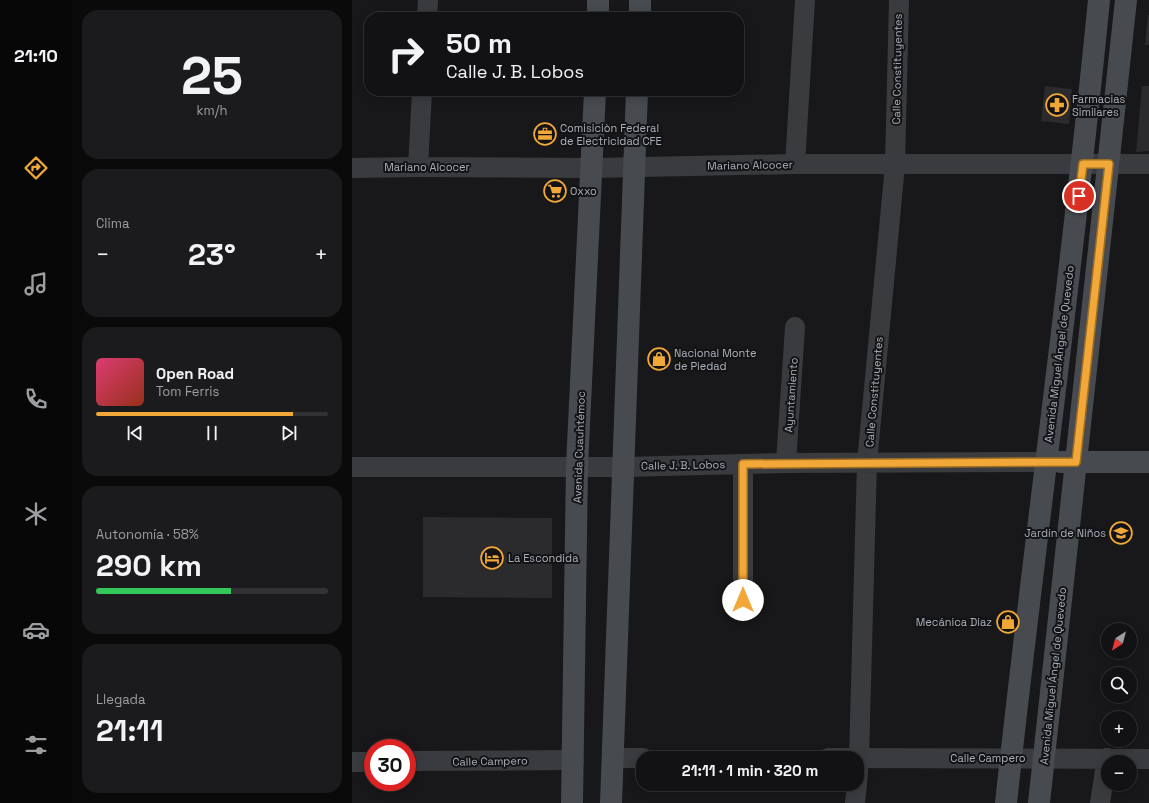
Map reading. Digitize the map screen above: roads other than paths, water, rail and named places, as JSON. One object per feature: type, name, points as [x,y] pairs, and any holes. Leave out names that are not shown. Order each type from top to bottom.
[{"type":"main road","points":[[598,0],[598,12]]},
{"type":"main road","points":[[640,0],[640,12]]},
{"type":"main road","name":"Avenida Miguel Ángel de Quevedo","points":[[1006,803],[1083,164],[1099,0]]},
{"type":"main road","name":"Avenida Miguel Ángel de Quevedo","points":[[1039,803],[1126,0]]},
{"type":"main road","name":"Avenida Cuauhtémoc","points":[[572,803],[574,760],[577,466],[595,96]]},
{"type":"main road","points":[[611,803],[637,96]]},
{"type":"main road","name":"Calle J. B. Lobos","points":[[1046,462],[1149,462]]},
{"type":"street","points":[[427,12],[428,0]]},
{"type":"street","points":[[795,164],[805,0]]},
{"type":"street","name":"Calle Constituyentes","points":[[859,751],[867,463],[895,165],[899,0]]},
{"type":"street","points":[[418,166],[422,96]]},
{"type":"street","name":"Mariano Alcocer","points":[[352,168],[418,166],[634,168],[795,164],[1149,164]]},
{"type":"street","name":"Ayuntamiento","points":[[786,463],[795,327]]},
{"type":"street","name":"Calle J. B. Lobos","points":[[577,466],[624,467],[786,463],[1046,462]]},
{"type":"street","points":[[743,464],[743,600]]},
{"type":"street","points":[[352,468],[577,466]]},
{"type":"street","points":[[613,758],[636,758]]},
{"type":"street","name":"Calle Campero","points":[[864,758],[1101,758]]},
{"type":"street","name":"Calle Campero","points":[[1137,758],[1149,758]]},
{"type":"street","name":"Calle Campero","points":[[416,761],[574,760]]},
{"type":"street","points":[[352,762],[364,762]]},
{"type":"street","name":"Calle Constituyentes","points":[[855,803],[856,791]]},
{"type":"street","points":[[1100,803],[1102,791]]},
{"type":"place","name":"Farmacias Similares","points":[[1057,105]]},
{"type":"place","name":"Comisiciòn Federal de Electricidad CFE","points":[[545,134]]},
{"type":"place","name":"Oxxo","points":[[555,191]]},
{"type":"place","name":"Nacional Monte de Piedad","points":[[659,359]]},
{"type":"place","name":"Jardín de Niños","points":[[1121,533]]},
{"type":"place","name":"La Escondida","points":[[492,558]]},
{"type":"place","name":"Mecánica Diaz","points":[[1008,622]]}]
